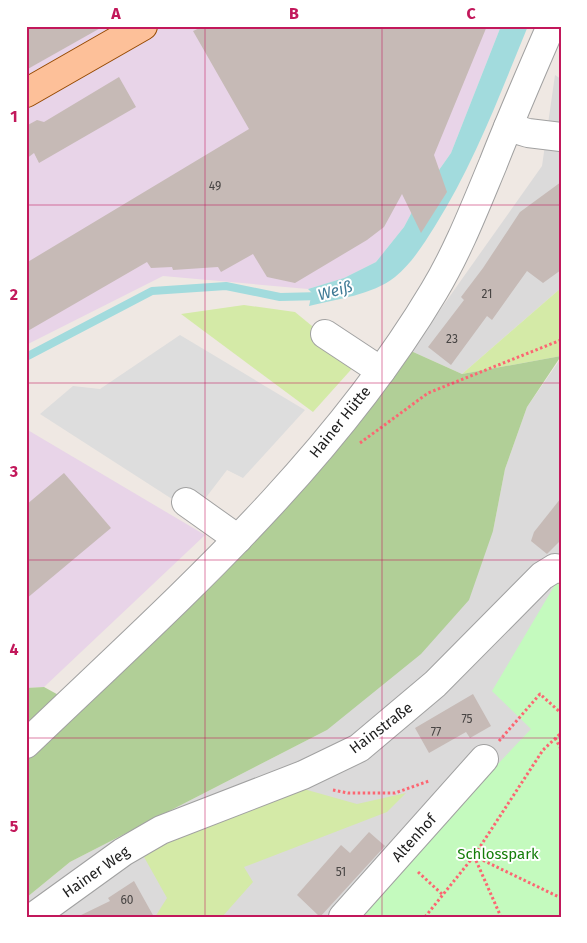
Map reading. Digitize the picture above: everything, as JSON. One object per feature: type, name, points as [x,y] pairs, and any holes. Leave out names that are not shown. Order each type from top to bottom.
[{"type":"main road","points":[[26,93],[143,26]]},
{"type":"street","name":"Hainer Hütte","points":[[26,744],[238,539],[294,478],[408,335],[458,246],[551,26]]},
{"type":"street","points":[[508,127],[528,133],[561,137]]},
{"type":"street","points":[[326,334],[381,371]]},
{"type":"street","points":[[186,502],[238,539]]},
{"type":"street","name":"Hainstraße","points":[[161,830],[303,775],[359,748],[435,684],[542,576],[555,568],[561,569]]},
{"type":"street","name":"Altenhof","points":[[343,917],[484,759]]},
{"type":"street","name":"Hainer Weg","points":[[33,917],[123,852],[161,830]]},
{"type":"path","points":[[354,450],[428,393],[561,340]]},
{"type":"path","points":[[484,759],[540,694],[561,714]]},
{"type":"path","points":[[425,917],[474,856],[542,750],[561,732]]},
{"type":"path","points":[[555,738],[561,749]]},
{"type":"path","points":[[331,790],[348,793],[395,793],[433,779]]},
{"type":"path","points":[[399,854],[443,895]]},
{"type":"path","points":[[474,856],[561,898]]},
{"type":"path","points":[[474,856],[501,917]]},
{"type":"shaded area","points":[[26,26],[501,26],[451,153],[420,197],[404,227],[376,262],[344,278],[308,289],[163,276],[26,345]]},
{"type":"shaded area","points":[[555,75],[561,79],[561,288],[462,374],[411,351],[542,166]]},
{"type":"shaded area","points":[[180,335],[305,410],[243,478],[227,470],[201,504],[172,499],[40,414],[73,386],[100,389]]},
{"type":"shaded area","points":[[561,358],[561,917],[26,917],[26,898],[70,862],[327,730],[493,531],[505,469],[527,407]]},
{"type":"shaded area","points":[[26,429],[205,535],[44,687],[26,688]]},
{"type":"green space","points":[[561,288],[561,356],[462,374]]},
{"type":"green space","points":[[244,305],[295,312],[357,363],[313,412],[181,314]]},
{"type":"green space","points":[[411,351],[462,374],[561,356],[527,407],[505,469],[493,531],[469,600],[421,654],[327,730],[70,862],[26,898],[26,688],[44,687],[73,703],[219,579],[348,435]]},
{"type":"green space","name":"Schlosspark","points":[[561,581],[561,917],[353,917],[531,729],[492,691],[556,583]]},
{"type":"green space","points":[[293,786],[357,804],[406,793],[387,812],[244,867],[253,882],[222,917],[155,917],[167,898],[139,848]]},
{"type":"water","points":[[501,26],[528,26],[497,103],[474,153],[449,202],[422,247],[401,272],[386,283],[354,296],[309,306],[312,293],[308,289],[344,278],[376,262],[404,227],[420,197],[451,153]]},
{"type":"building","points":[[26,26],[104,26],[26,70]]},
{"type":"building","points":[[204,26],[487,26],[434,155],[447,192],[421,233],[402,194],[384,227],[367,240],[295,283],[267,277],[253,254],[221,272],[218,267],[173,270],[172,267],[151,268],[147,262],[26,332],[26,263],[249,129],[193,31]]},
{"type":"building","points":[[119,77],[136,107],[39,163],[34,153],[26,159],[26,126],[37,120],[44,122]]},
{"type":"building","points":[[561,182],[561,270],[543,283],[527,271],[492,320],[487,316],[451,365],[428,347],[464,300],[461,297],[483,268],[520,212]]},
{"type":"building","points":[[64,473],[111,528],[26,599],[26,505]]},
{"type":"building","points":[[561,498],[561,540],[547,554],[531,541],[534,532]]},
{"type":"building","points":[[473,694],[491,726],[470,738],[466,732],[429,753],[415,728]]},
{"type":"building","points":[[369,832],[385,846],[320,917],[297,895],[341,845],[350,853]]},
{"type":"building","points":[[134,881],[154,917],[77,917],[110,901],[108,898]]},
{"type":"waterway","name":"Weiß","points":[[26,357],[152,291],[226,286],[280,297],[322,296]]}]
